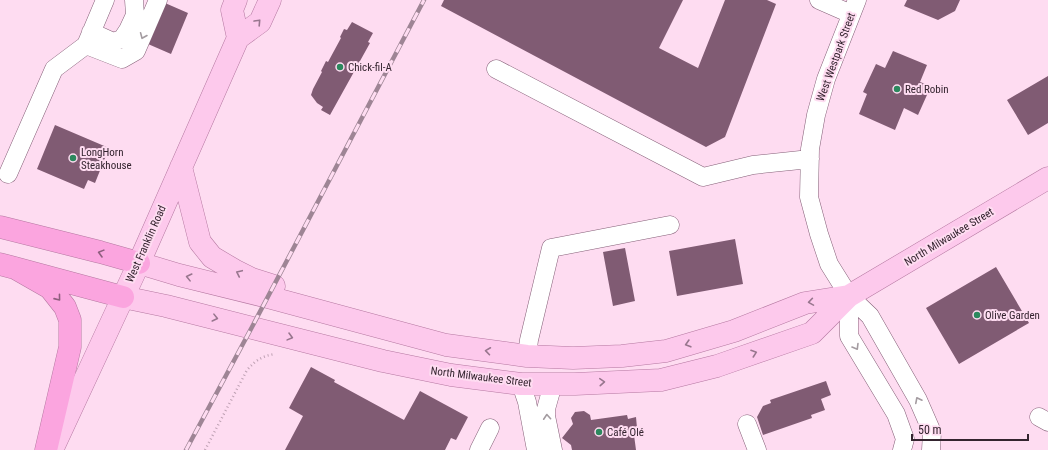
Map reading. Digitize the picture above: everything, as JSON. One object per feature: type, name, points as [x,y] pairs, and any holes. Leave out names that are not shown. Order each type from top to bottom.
[{"type":"highway","points":[[0,227],[139,263]]},
{"type":"highway","points":[[8,266],[123,297]]},
{"type":"highway","points":[[8,266],[50,288],[65,307],[70,320],[70,347],[46,450]]},
{"type":"main road","points":[[236,0],[232,10],[238,38],[260,22],[270,0]]},
{"type":"main road","name":"West Franklin Road","points":[[52,450],[139,263],[238,38]]},
{"type":"main road","points":[[181,167],[200,242],[212,257],[252,279],[399,318],[446,345]]},
{"type":"main road","name":"North Milwaukee Street","points":[[123,297],[195,313],[383,361],[451,375],[521,384],[661,380],[717,366],[812,333],[849,296],[1048,178]]},
{"type":"main road","name":"North Milwaukee Street","points":[[139,263],[179,275],[268,297],[446,345],[527,356],[573,358],[622,356],[666,351],[734,331],[804,303],[849,296]]},
{"type":"main road","points":[[521,384],[528,378],[552,371],[632,367],[649,363],[666,351]]},
{"type":"main road","points":[[423,369],[449,366],[506,368],[513,367],[527,356]]},
{"type":"street","points":[[8,174],[54,69],[89,39],[105,0]]},
{"type":"street","points":[[89,39],[113,42],[122,39],[135,14],[134,0]]},
{"type":"street","points":[[89,39],[122,59],[136,51],[158,0]]},
{"type":"street","points":[[819,0],[854,7]]},
{"type":"street","name":"West Westpark Street","points":[[854,7],[826,79],[816,115],[810,149],[809,197],[829,264],[849,296],[870,316],[918,400],[932,432],[931,450]]},
{"type":"street","points":[[496,68],[703,177],[753,165],[810,159]]},
{"type":"street","points":[[527,356],[529,340],[551,248],[670,225]]},
{"type":"street","points":[[849,296],[849,336],[896,414],[905,439],[902,450]]},
{"type":"street","points":[[521,384],[536,450]]},
{"type":"street","points":[[553,384],[546,409],[546,416],[553,450]]},
{"type":"street","points":[[747,424],[757,450]]},
{"type":"street","points":[[479,450],[490,428]]},
{"type":"path","points":[[205,450],[247,370],[255,362],[266,355],[277,353]]},
{"type":"building","points":[[444,0],[683,0],[659,48],[698,68],[725,0],[767,0],[776,4],[725,137],[706,147],[441,6]]},
{"type":"building","points":[[907,0],[960,0],[955,11],[938,20],[904,6]]},
{"type":"building","points":[[165,3],[188,13],[171,54],[148,44]]},
{"type":"building","name":"Chick-fil-A","points":[[352,22],[373,33],[368,42],[370,43],[330,115],[321,110],[323,107],[317,103],[311,95],[326,61],[328,62],[341,38],[340,37],[344,29],[347,30]]},
{"type":"building","name":"Red Robin","points":[[893,51],[927,65],[920,82],[931,86],[918,115],[904,108],[895,130],[859,114],[867,94],[863,92],[876,64],[885,68]]},
{"type":"building","points":[[1048,76],[1048,123],[1028,135],[1007,100]]},
{"type":"building","name":"LongHorn Steakhouse","points":[[55,125],[109,148],[95,183],[88,180],[84,189],[37,169]]},
{"type":"building","points":[[735,239],[743,284],[677,296],[669,251]]},
{"type":"building","points":[[625,248],[635,301],[613,306],[603,252]]},
{"type":"building","name":"Olive Garden","points":[[996,267],[1029,323],[959,364],[926,308]]},
{"type":"building","points":[[311,367],[335,380],[334,382],[404,420],[420,391],[468,417],[456,440],[451,438],[445,450],[285,450],[303,416],[289,408]]},
{"type":"building","points":[[826,381],[831,395],[821,399],[825,410],[811,415],[812,418],[763,435],[757,417],[763,406],[771,403],[770,400]]},
{"type":"building","name":"Café Olé","points":[[584,411],[590,415],[591,420],[627,415],[628,419],[636,417],[637,428],[630,429],[631,435],[634,435],[636,450],[572,450],[571,445],[562,438],[573,424],[571,418],[575,412]]},
{"type":"railway","points":[[186,450],[424,0]]},
{"type":"place","name":"Chick-fil-A","points":[[340,67]]},
{"type":"place","name":"Red Robin","points":[[897,89]]},
{"type":"place","name":"LongHorn Steakhouse","points":[[73,158]]},
{"type":"place","name":"Olive Garden","points":[[977,315]]},
{"type":"place","name":"Café Olé","points":[[599,432]]}]
